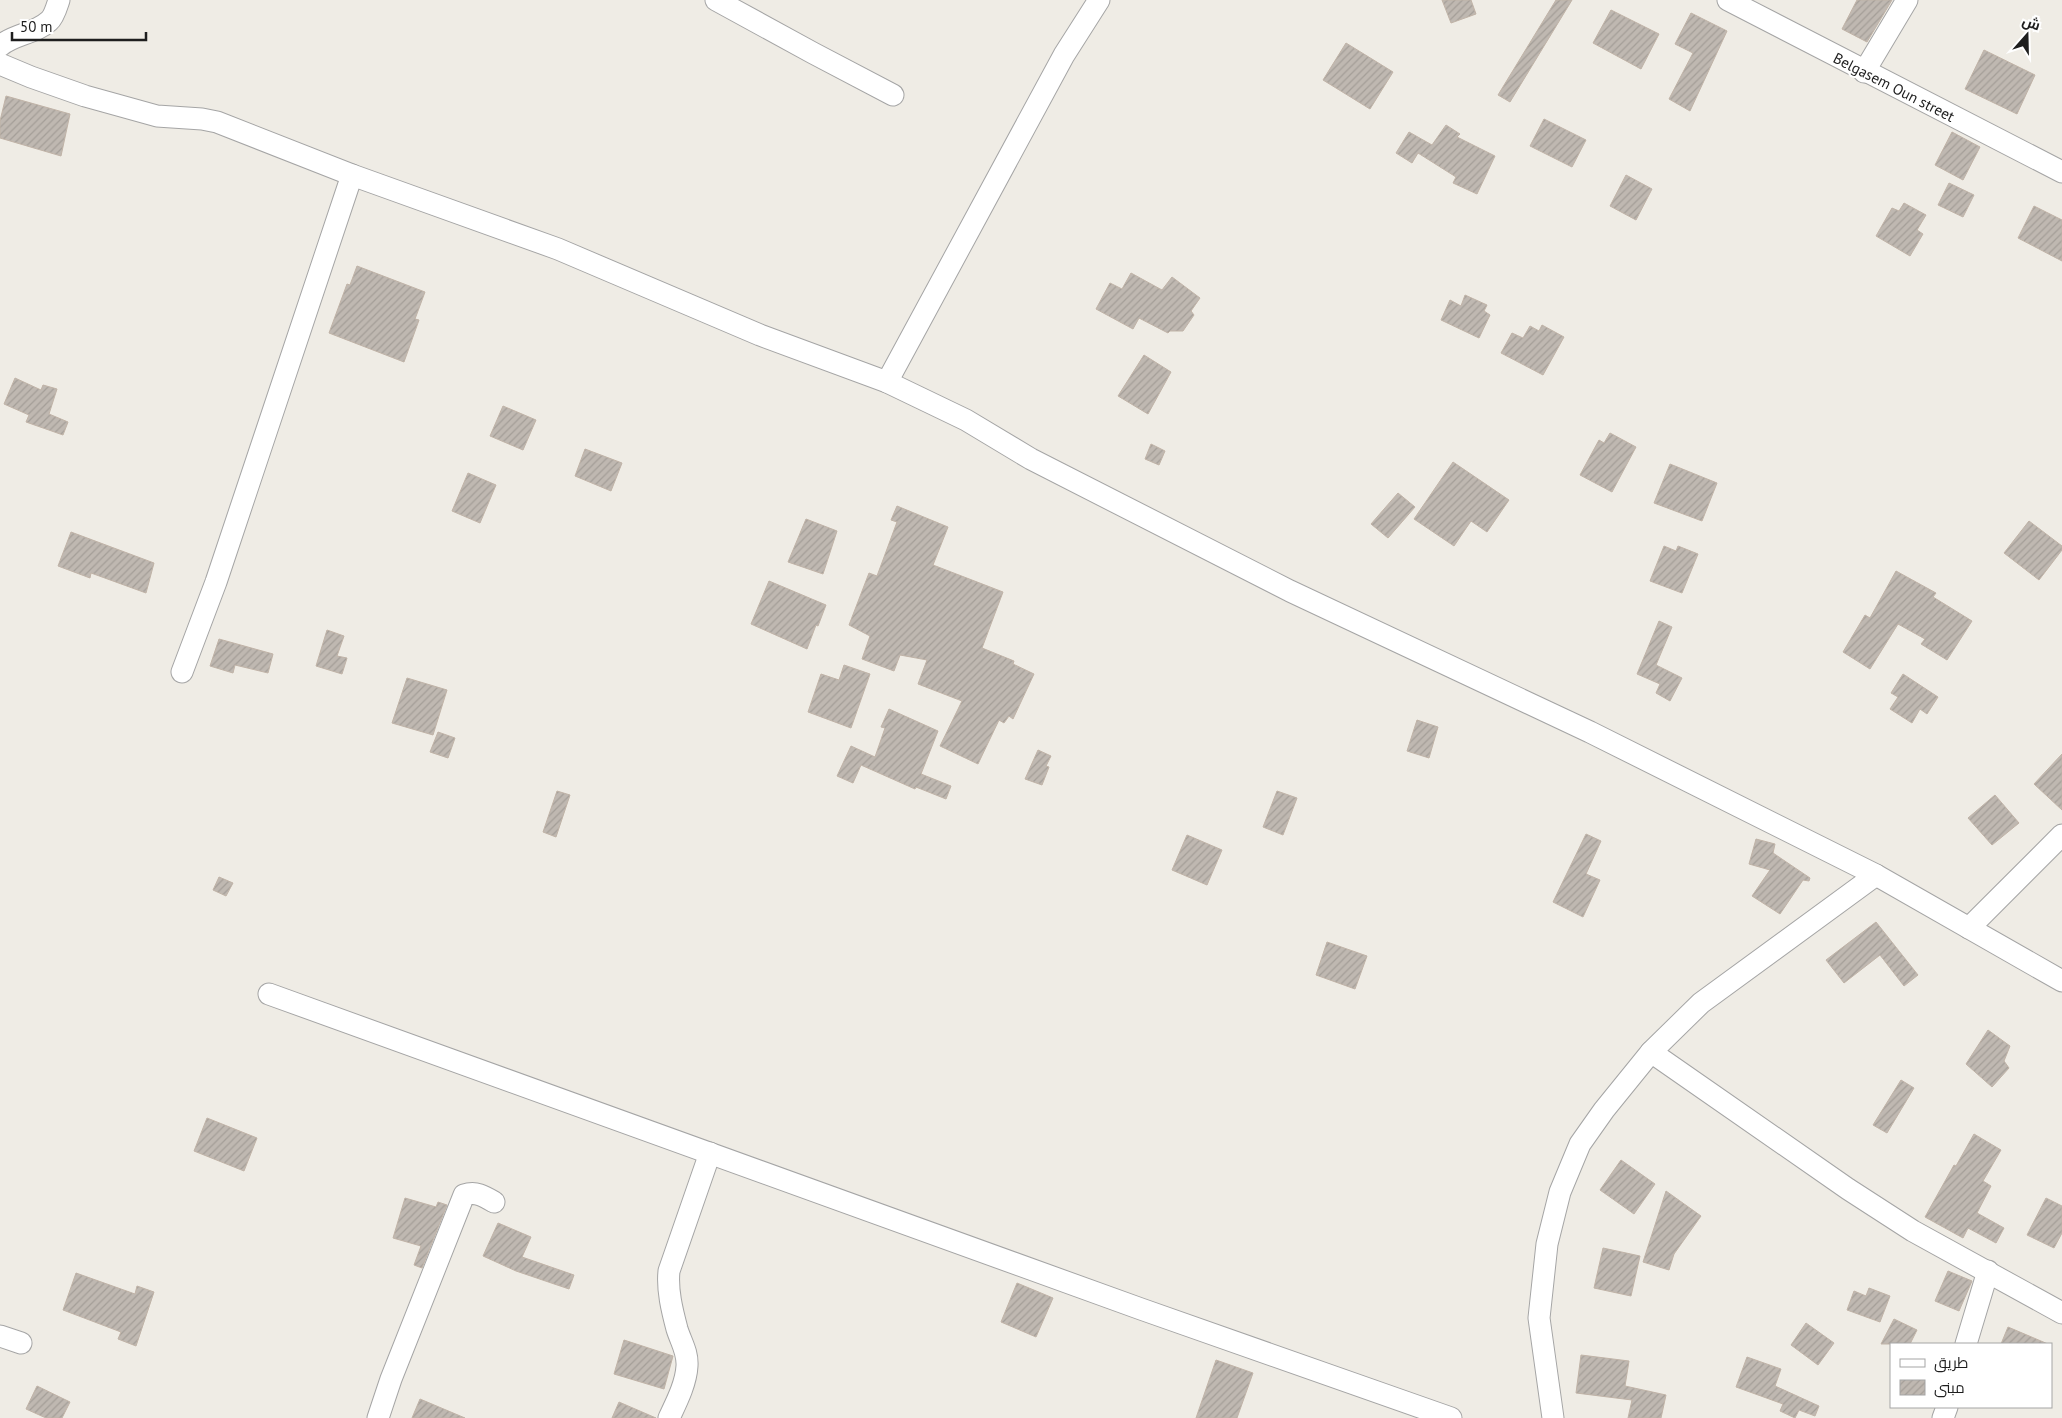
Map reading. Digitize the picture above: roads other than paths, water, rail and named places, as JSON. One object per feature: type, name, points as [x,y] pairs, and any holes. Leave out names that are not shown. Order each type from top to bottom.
[{"type":"street","points":[[0,46],[8,40],[30,32],[50,21],[59,0]]},
{"type":"street","points":[[716,0],[893,95]]},
{"type":"street","points":[[886,382],[1064,55],[1099,0]]},
{"type":"street","name":"Belgasem Oun street","points":[[1728,0],[1864,72],[2062,172]]},
{"type":"street","points":[[1864,72],[1908,0]]},
{"type":"street","points":[[0,64],[85,96],[157,116],[217,122],[352,175],[558,249],[760,335],[886,382],[966,420],[1031,458],[1290,591],[1590,732],[1876,875],[2062,981]]},
{"type":"street","points":[[182,672],[219,573],[352,175]]},
{"type":"street","points":[[1970,928],[2062,835]]},
{"type":"street","points":[[1553,1418],[1539,1318],[1548,1244],[1560,1192],[1580,1144],[1604,1110],[1651,1052],[1701,1003],[1876,875]]},
{"type":"street","points":[[269,994],[1150,1312],[1451,1418]]},
{"type":"street","points":[[1651,1052],[1848,1189],[1913,1231],[2062,1313]]},
{"type":"street","points":[[669,1418],[677,1402],[687,1366],[686,1349],[678,1330],[667,1284],[669,1271],[710,1152]]},
{"type":"street","points":[[378,1418],[391,1380],[464,1195],[471,1192],[480,1194],[494,1202]]},
{"type":"street","points":[[1966,1343],[1988,1272]]},
{"type":"street","points":[[0,1336],[21,1344]]}]
